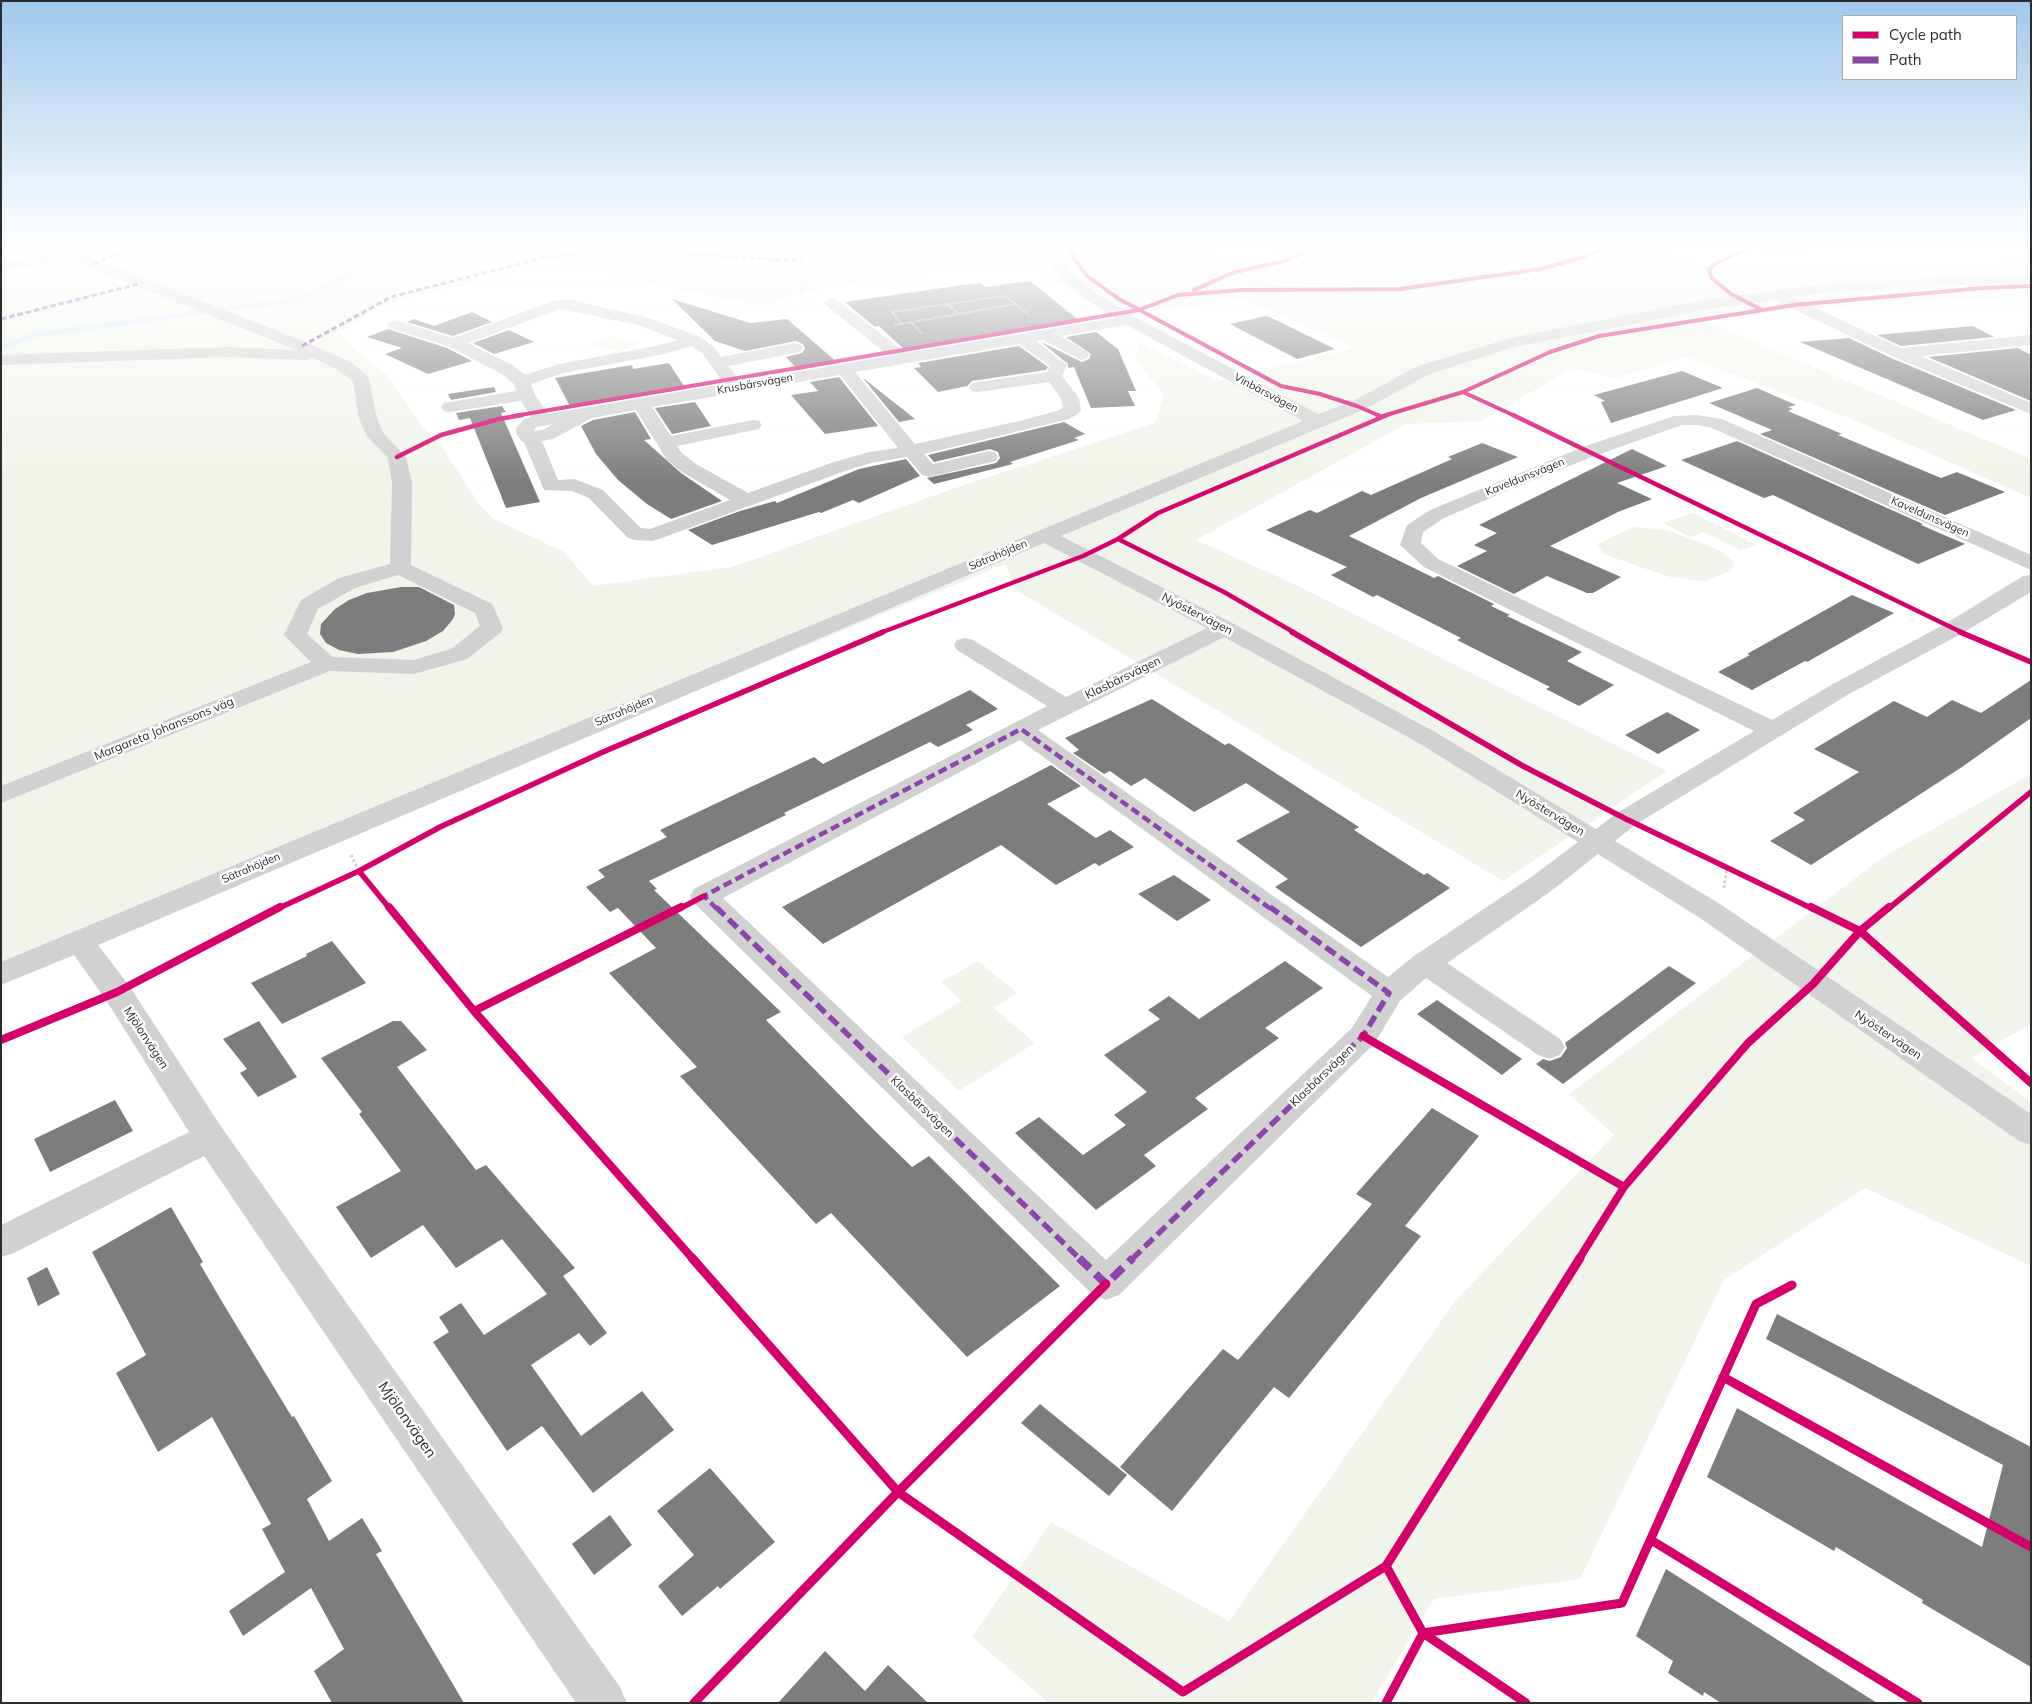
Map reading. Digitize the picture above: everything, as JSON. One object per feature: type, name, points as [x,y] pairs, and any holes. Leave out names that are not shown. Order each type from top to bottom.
[{"type":"street","points":[[245,325],[322,355],[344,366],[362,379],[368,419],[376,436],[397,457],[402,483],[400,568],[347,583],[309,605],[295,635],[326,664]]},
{"type":"street","points":[[454,343],[503,325]]},
{"type":"street","points":[[652,325],[694,340],[708,350],[729,380],[737,387]]},
{"type":"street","points":[[859,325],[903,358]]},
{"type":"street","name":"Krusbärsvägen","points":[[541,420],[1022,338],[1041,327],[1072,325]]},
{"type":"street","name":"Vinbärsvägen","points":[[1137,325],[1317,421]]},
{"type":"street","name":"Sätrahöjden","points":[[7,967],[79,941],[1043,535],[1317,421],[1358,406],[1424,370],[1511,343],[1507,330],[1531,325]]},
{"type":"street","name":"Sätrahöjden","points":[[1548,325],[1599,325]]},
{"type":"street","points":[[1836,325],[2031,410]]},
{"type":"street","points":[[394,326],[454,343],[508,370],[524,388],[541,420],[530,423],[525,429],[527,437],[531,437],[551,486],[574,485],[596,494],[635,534],[652,535],[745,500],[869,458],[911,452],[1020,426],[1072,410],[1070,398],[1053,376]]},
{"type":"street","points":[[1041,327],[1081,355]]},
{"type":"street","points":[[780,336],[821,372]]},
{"type":"street","points":[[1022,338],[1059,366],[1053,376]]},
{"type":"street","points":[[450,407],[524,388],[559,369],[664,349],[694,340]]},
{"type":"street","points":[[1898,353],[2031,340]]},
{"type":"street","points":[[717,363],[795,348]]},
{"type":"street","points":[[1,360],[227,352],[322,355]]},
{"type":"street","points":[[844,369],[911,452],[929,471],[989,457]]},
{"type":"street","points":[[978,387],[1053,376]]},
{"type":"street","points":[[640,403],[674,456],[689,468],[745,500]]},
{"type":"street","name":"Krusbärsvägen","points":[[531,437],[547,435],[587,413]]},
{"type":"street","name":"Kaveldunsvägen","points":[[1772,730],[1430,563],[1410,546],[1414,529],[1437,514],[1504,485],[1680,420],[1697,420],[1716,423],[2015,554],[2031,564]]},
{"type":"street","points":[[665,443],[753,425]]},
{"type":"street","name":"Nyöstervägen","points":[[1043,535],[1224,628],[1426,737],[1710,911],[2031,1132]]},
{"type":"street","name":"Margareta Johanssons väg","points":[[1,795],[326,664],[414,667],[459,654],[492,628],[484,609],[400,568]]},
{"type":"street","points":[[1597,842],[1626,818],[1841,688],[1953,629],[2029,584],[2031,581]]},
{"type":"street","name":"Klasbärsvägen","points":[[1224,628],[1021,728],[704,896],[1106,1284],[1363,1036],[1389,992],[1424,963],[1540,884],[1597,842]]},
{"type":"street","points":[[965,645],[1065,707]]},
{"type":"street","points":[[1021,728],[1389,992]]},
{"type":"street","name":"Mjölonvägen","points":[[79,941],[116,992],[210,1137],[604,1703]]},
{"type":"street","points":[[1424,963],[1548,1047]]},
{"type":"street","points":[[1,1242],[210,1137]]},
{"type":"path","points":[[868,330],[899,325]]},
{"type":"path","points":[[349,849],[359,871],[365,879]]},
{"type":"path","points":[[1718,863],[1736,872]]},
{"type":"path","points":[[350,875],[367,867]]},
{"type":"path","points":[[1724,890],[1727,867]]},
{"type":"shaded area","points":[[1,325],[351,325],[339,333],[357,351],[388,376],[423,427],[442,447],[479,504],[492,518],[564,552],[593,586],[732,567],[955,488],[1155,423],[1164,395],[1136,360],[1139,342],[1218,381],[1354,348],[1301,325],[1713,325],[2031,459],[2031,498],[1849,418],[1687,357],[1615,378],[1573,368],[1482,421],[1406,424],[1196,540],[1292,583],[1667,771],[1503,881],[1016,590],[1005,564],[1,977]]},
{"type":"shaded area","points":[[608,336],[638,343],[621,352],[592,344]]},
{"type":"shaded area","points":[[1693,513],[1756,545],[1740,550],[1704,532],[1690,537],[1663,523]]},
{"type":"shaded area","points":[[1633,527],[1668,530],[1721,551],[1734,562],[1731,571],[1704,581],[1670,577],[1603,554],[1598,544]]},
{"type":"shaded area","points":[[2031,774],[2031,1024],[1971,1058],[2031,1102],[2031,1266],[1865,1188],[1724,1280],[1580,1579],[1434,1599],[1371,1703],[1049,1703],[972,1637],[1051,1522],[1229,1621],[1456,1300],[1614,1135],[1569,1094],[1885,856]]},
{"type":"shaded area","points":[[978,961],[1017,993],[994,1008],[1035,1043],[959,1091],[902,1037],[962,1001],[941,982]]},
{"type":"building","points":[[415,325],[485,325],[453,336]]},
{"type":"building","points":[[698,325],[793,325],[838,363],[798,370],[786,357],[802,353],[805,349],[803,344],[796,341],[745,351],[715,341]]},
{"type":"building","points":[[872,325],[1066,325],[906,351],[879,326],[875,327]]},
{"type":"building","points":[[1231,325],[1285,325],[1335,349],[1297,359]]},
{"type":"building","points":[[1973,326],[1994,337],[1901,346],[1877,335]]},
{"type":"building","points":[[388,329],[447,348],[472,361],[428,374],[385,354],[402,348],[367,337]]},
{"type":"building","points":[[509,330],[534,342],[494,354],[473,343]]},
{"type":"building","points":[[1096,332],[1118,349],[1136,391],[1128,391],[1135,406],[1091,408],[1074,367],[1068,368],[1068,364],[1041,342],[1082,362],[1089,359],[1091,354],[1066,337]]},
{"type":"building","points":[[1849,338],[1891,358],[2016,410],[1983,420],[1800,342]]},
{"type":"building","points":[[1019,346],[1048,367],[1046,370],[972,381],[967,386],[938,392],[914,368],[921,367],[918,363]]},
{"type":"building","points":[[2018,348],[2031,355],[2031,401],[1928,357]]},
{"type":"building","points":[[669,363],[686,389],[571,408],[555,378],[632,365],[633,369]]},
{"type":"building","points":[[1682,371],[1723,388],[1611,423],[1601,402],[1605,401],[1594,395]]},
{"type":"building","points":[[839,377],[878,426],[825,434],[791,395],[818,391],[810,382]]},
{"type":"building","points":[[862,377],[915,419],[899,422]]},
{"type":"building","points":[[494,387],[496,392],[451,400],[448,394]]},
{"type":"building","points":[[1757,388],[1796,405],[1788,407],[1793,409],[1788,411],[1842,434],[1838,435],[1941,478],[1957,472],[2005,492],[1945,515],[1760,434],[1772,430],[1709,403]]},
{"type":"building","points":[[695,402],[711,426],[672,434],[655,408]]},
{"type":"building","points":[[502,406],[506,412],[501,413],[540,502],[506,508],[470,418],[459,420],[456,413]]},
{"type":"building","points":[[635,412],[651,439],[644,440],[681,473],[722,501],[671,519],[647,504],[618,480],[596,454],[581,426],[593,420]]},
{"type":"building","points":[[1064,422],[1085,434],[1074,438],[1079,440],[1010,462],[1013,464],[934,484],[927,478],[996,463],[1000,458],[998,452],[990,449],[934,462],[928,455]]},
{"type":"building","points":[[1737,441],[1965,544],[1918,564],[1773,495],[1764,498],[1681,460]]},
{"type":"building","points":[[1482,443],[1518,457],[1421,498],[1349,536],[1434,578],[1438,576],[1494,604],[1491,606],[1510,615],[1507,616],[1582,652],[1567,661],[1614,685],[1579,706],[1546,689],[1550,687],[1457,640],[1461,638],[1377,595],[1373,597],[1331,575],[1347,567],[1266,530],[1310,510],[1317,513],[1362,491],[1371,495],[1452,459],[1448,457]]},
{"type":"building","points":[[1632,449],[1667,466],[1617,483],[1652,499],[1618,512],[1550,546],[1621,577],[1593,593],[1587,593],[1547,576],[1514,594],[1457,566],[1487,551],[1474,545],[1497,533],[1479,525]]},
{"type":"building","points":[[906,459],[920,476],[859,503],[853,500],[821,513],[819,512],[712,545],[688,530],[740,511],[775,501],[777,503],[859,469]]},
{"type":"building","points":[[401,587],[419,587],[454,605],[455,614],[453,619],[443,631],[426,641],[393,652],[358,654],[339,650],[326,643],[320,634],[321,624],[335,609],[349,600],[367,593]]},
{"type":"building","points":[[1852,595],[1894,613],[1807,662],[1805,661],[1752,690],[1718,672],[1750,655],[1747,654]]},
{"type":"building","points":[[2031,680],[2031,718],[1962,767],[1811,865],[1770,841],[1805,820],[1793,813],[1859,772],[1814,749],[1894,701],[1927,717],[1952,700],[1981,713]]},
{"type":"building","points":[[970,690],[998,709],[966,725],[973,730],[938,747],[930,742],[784,813],[786,815],[649,881],[657,889],[654,890],[781,1012],[766,1020],[876,1132],[912,1167],[929,1156],[1060,1286],[967,1357],[831,1213],[816,1224],[680,1076],[697,1067],[609,973],[656,948],[618,908],[610,912],[586,887],[605,877],[598,870],[667,837],[660,830],[814,757],[823,764]]},
{"type":"building","points":[[1152,699],[1225,745],[1229,743],[1359,827],[1354,830],[1424,875],[1427,873],[1450,888],[1361,947],[1275,887],[1288,879],[1236,841],[1290,812],[1246,783],[1194,812],[1145,778],[1131,786],[1110,771],[1104,774],[1073,753],[1079,750],[1065,738]]},
{"type":"building","points":[[1667,712],[1700,730],[1658,754],[1625,735]]},
{"type":"building","points":[[1051,765],[1081,786],[1047,804],[1096,838],[1110,830],[1134,847],[1099,866],[1095,863],[1056,885],[1001,845],[823,944],[782,907]]},
{"type":"building","points":[[1174,875],[1211,900],[1177,921],[1138,894]]},
{"type":"building","points":[[332,941],[366,983],[282,1024],[251,983],[307,956],[306,954]]},
{"type":"building","points":[[1285,961],[1323,988],[1265,1028],[1279,1038],[1195,1098],[1208,1109],[1144,1155],[1156,1166],[1096,1210],[1015,1133],[1039,1117],[1083,1155],[1126,1125],[1114,1115],[1147,1092],[1104,1055],[1160,1019],[1148,1010],[1169,996],[1199,1019]]},
{"type":"building","points":[[1669,966],[1696,983],[1563,1084],[1536,1064],[1543,1059],[1550,1061],[1561,1057],[1567,1048],[1565,1043]]},
{"type":"building","points":[[1437,1000],[1522,1059],[1502,1075],[1417,1014]]},
{"type":"building","points":[[259,1021],[297,1077],[258,1097],[240,1073],[247,1069],[223,1039]]},
{"type":"building","points":[[393,1021],[401,1021],[427,1050],[397,1067],[476,1170],[486,1165],[575,1268],[563,1276],[607,1333],[590,1346],[579,1333],[531,1365],[581,1436],[642,1391],[674,1430],[593,1493],[542,1426],[507,1451],[433,1342],[449,1332],[439,1317],[461,1303],[484,1335],[547,1294],[502,1239],[456,1268],[423,1225],[371,1258],[336,1207],[401,1171],[359,1114],[362,1112],[321,1058]]},
{"type":"building","points":[[115,1100],[133,1131],[50,1172],[34,1139]]},
{"type":"building","points":[[1432,1108],[1479,1136],[1405,1226],[1421,1236],[1289,1398],[1274,1387],[1172,1511],[1120,1467],[1223,1349],[1238,1360],[1372,1204],[1356,1194]]},
{"type":"building","points":[[171,1207],[203,1262],[200,1264],[224,1305],[292,1417],[294,1416],[332,1481],[307,1499],[329,1541],[362,1518],[382,1551],[376,1554],[464,1703],[332,1703],[314,1671],[344,1649],[311,1588],[243,1636],[229,1611],[285,1572],[262,1529],[271,1524],[212,1417],[158,1452],[116,1373],[146,1355],[92,1252]]},
{"type":"building","points":[[47,1267],[60,1294],[38,1306],[27,1278]]},
{"type":"building","points":[[1777,1314],[2031,1447],[2031,1667],[1922,1603],[1923,1600],[1836,1547],[1834,1551],[1707,1477],[1737,1408],[1982,1547],[2003,1465],[1766,1339]]},
{"type":"building","points":[[1040,1404],[1127,1475],[1109,1496],[1021,1423]]},
{"type":"building","points":[[710,1468],[775,1542],[720,1589],[718,1586],[682,1616],[658,1586],[694,1555],[657,1511]]},
{"type":"building","points":[[610,1515],[632,1545],[594,1575],[572,1544]]},
{"type":"building","points":[[1666,1569],[1877,1703],[1721,1703],[1704,1692],[1703,1696],[1668,1673],[1673,1661],[1636,1636]]},
{"type":"building","points":[[825,1651],[865,1691],[888,1665],[928,1703],[778,1703]]},
{"type":"waterway","points":[[1,348],[34,335],[112,325]]},
{"type":"marked path","points":[[302,346],[341,325]]},
{"type":"marked path","points":[[1021,729],[1389,993],[1363,1036],[1106,1284],[704,896],[1021,729]]},
{"type":"cycle path","points":[[397,457],[441,435],[499,419],[1054,325]]},
{"type":"cycle path","points":[[1167,325],[1281,386],[1320,394],[1357,406],[1381,417]]},
{"type":"cycle path","points":[[1,1040],[117,992],[288,903],[359,871],[440,827],[603,752],[908,621],[1083,556],[1118,539],[1158,513],[1381,417],[1463,392],[1550,352],[1599,336],[1665,325]]},
{"type":"cycle path","points":[[1463,392],[1590,451],[1953,629],[2031,662]]},
{"type":"cycle path","points":[[1118,539],[1224,592],[1523,766],[1626,819],[1860,931],[2031,1083]]},
{"type":"cycle path","points":[[1386,1703],[1423,1633],[1386,1566],[1624,1187],[1748,1043],[1813,984],[1860,931],[2031,792]]},
{"type":"cycle path","points":[[359,871],[474,1011],[898,1492],[1183,1692],[1386,1566]]},
{"type":"cycle path","points":[[474,1011],[704,896]]},
{"type":"cycle path","points":[[1363,1036],[1624,1187]]},
{"type":"cycle path","points":[[694,1703],[898,1492],[1106,1284]]},
{"type":"cycle path","points":[[1526,1703],[1423,1633],[1622,1603],[1756,1304],[1792,1285]]},
{"type":"cycle path","points":[[1723,1377],[2031,1547]]},
{"type":"cycle path","points":[[1651,1540],[1918,1703]]}]
